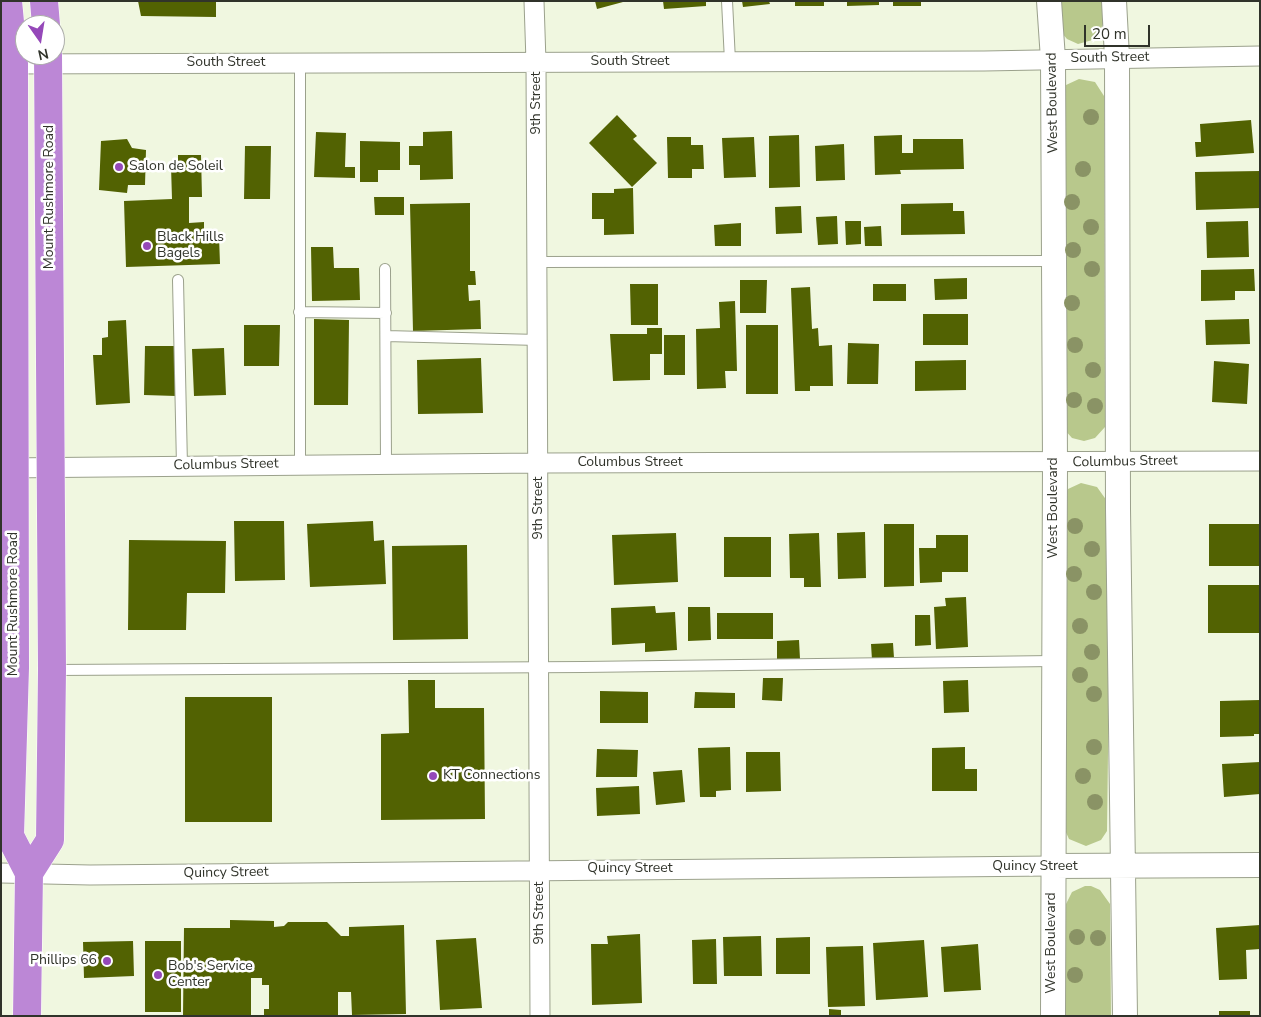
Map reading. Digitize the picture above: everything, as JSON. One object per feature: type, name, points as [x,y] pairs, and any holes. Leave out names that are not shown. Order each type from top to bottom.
[{"type":"highway","name":"Mount Rushmore Road","points":[[8,1],[7,468],[10,836],[29,873],[27,1016]]},
{"type":"highway","points":[[44,1],[45,15]]},
{"type":"highway","name":"Mount Rushmore Road","points":[[29,873],[50,840],[52,670],[49,65]]},
{"type":"street","name":"9th Street","points":[[534,1],[538,262],[540,1016]]},
{"type":"street","name":"West Boulevard","points":[[1049,1],[1053,59],[1055,463],[1052,866],[1053,1016]]},
{"type":"street","points":[[1114,1],[1117,57],[1118,462],[1125,1016]]},
{"type":"street","name":"South Street","points":[[65,59],[300,64],[1260,56]]},
{"type":"street","name":"Columbus Street","points":[[7,468],[300,464],[1260,461]]},
{"type":"street","name":"Quincy Street","points":[[1,873],[90,875],[1260,865]]},
{"type":"lane","points":[[727,1],[730,61]]},
{"type":"lane","points":[[300,64],[300,464]]},
{"type":"lane","points":[[538,262],[1054,261]]},
{"type":"lane","points":[[385,269],[386,464]]},
{"type":"lane","points":[[178,280],[182,466]]},
{"type":"lane","points":[[300,312],[386,313]]},
{"type":"lane","points":[[386,336],[538,340]]},
{"type":"lane","points":[[52,670],[1054,661]]},
{"type":"green space","points":[[1059,1],[1103,1],[1103,24],[1096,39],[1078,44],[1067,39],[1062,33]]},
{"type":"green space","points":[[1079,79],[1095,82],[1104,96],[1105,427],[1095,438],[1084,441],[1072,438],[1064,429],[1062,93],[1066,85]]},
{"type":"green space","points":[[1081,483],[1097,487],[1107,501],[1109,674],[1107,831],[1101,840],[1086,846],[1069,839],[1064,828],[1061,503],[1068,489]]},
{"type":"green space","points":[[1085,886],[1091,886],[1100,890],[1110,904],[1111,1016],[1066,1016],[1065,906],[1072,892]]},
{"type":"building","points":[[138,1],[216,1],[216,17],[141,16]]},
{"type":"building","points":[[595,1],[623,1],[623,2],[597,9]]},
{"type":"building","points":[[663,1],[706,1],[706,6],[664,9]]},
{"type":"building","points":[[742,1],[769,1],[770,4],[743,7]]},
{"type":"building","points":[[795,1],[824,1],[824,6],[795,6]]},
{"type":"building","points":[[847,1],[879,1],[879,5],[847,6]]},
{"type":"building","points":[[893,1],[921,1],[921,6],[893,6]]},
{"type":"building","points":[[617,115],[637,136],[633,139],[657,163],[632,187],[589,143]]},
{"type":"building","points":[[1251,120],[1254,153],[1196,157],[1195,142],[1201,142],[1200,124]]},
{"type":"building","points":[[452,131],[453,179],[420,180],[420,165],[409,165],[409,146],[423,146],[423,132]]},
{"type":"building","points":[[316,132],[346,133],[345,167],[355,167],[355,178],[314,177]]},
{"type":"building","points":[[799,135],[800,187],[769,188],[769,136]]},
{"type":"building","points":[[902,135],[902,153],[913,153],[913,139],[963,139],[964,169],[900,170],[901,174],[875,175],[874,136]]},
{"type":"building","points":[[667,137],[691,137],[691,145],[703,145],[704,169],[692,169],[692,178],[668,178]]},
{"type":"building","points":[[754,137],[756,177],[724,178],[722,138]]},
{"type":"building","points":[[127,139],[132,148],[146,150],[145,185],[128,185],[127,193],[99,190],[101,141]]},
{"type":"building","points":[[360,141],[400,142],[400,170],[378,170],[378,182],[360,182]]},
{"type":"building","points":[[844,144],[845,180],[816,181],[815,146]]},
{"type":"building","points":[[245,146],[271,146],[270,199],[244,199]]},
{"type":"building","points":[[178,155],[201,155],[202,197],[189,197],[189,223],[204,222],[204,237],[219,236],[220,264],[126,267],[124,201],[172,199],[171,166],[178,166]]},
{"type":"building","points":[[1260,171],[1260,208],[1196,210],[1195,172]]},
{"type":"building","points":[[633,188],[634,234],[604,235],[604,219],[592,219],[592,193],[614,193],[614,189]]},
{"type":"building","points":[[374,197],[404,197],[404,215],[375,215]]},
{"type":"building","points":[[470,203],[470,271],[475,271],[476,285],[468,285],[469,301],[480,300],[481,329],[413,331],[410,204]]},
{"type":"building","points":[[953,203],[953,211],[964,211],[965,234],[901,235],[901,204]]},
{"type":"building","points":[[801,206],[802,233],[776,234],[775,207]]},
{"type":"building","points":[[837,216],[838,244],[818,245],[816,217]]},
{"type":"building","points":[[845,221],[861,221],[861,244],[846,245]]},
{"type":"building","points":[[1248,221],[1249,257],[1207,258],[1206,222]]},
{"type":"building","points":[[741,223],[741,246],[715,246],[714,225]]},
{"type":"building","points":[[881,226],[882,246],[865,246],[864,227]]},
{"type":"building","points":[[311,247],[333,247],[334,268],[359,268],[360,300],[312,301]]},
{"type":"building","points":[[1254,269],[1255,291],[1235,291],[1235,300],[1201,301],[1201,270]]},
{"type":"building","points":[[967,278],[967,299],[935,300],[934,279]]},
{"type":"building","points":[[740,280],[767,280],[766,313],[740,313]]},
{"type":"building","points":[[630,284],[658,284],[658,325],[631,325]]},
{"type":"building","points":[[873,284],[906,284],[906,301],[873,301]]},
{"type":"building","points":[[810,287],[812,329],[818,328],[819,346],[832,345],[833,386],[810,386],[810,391],[795,391],[791,288]]},
{"type":"building","points":[[735,301],[737,371],[725,371],[726,388],[697,389],[696,329],[720,328],[719,302]]},
{"type":"building","points":[[923,314],[968,314],[968,345],[923,345]]},
{"type":"building","points":[[314,319],[349,320],[348,405],[314,405]]},
{"type":"building","points":[[1249,319],[1250,344],[1206,345],[1205,320]]},
{"type":"building","points":[[126,320],[130,403],[96,405],[93,355],[102,355],[102,338],[108,337],[108,321]]},
{"type":"building","points":[[244,325],[280,325],[279,366],[244,366]]},
{"type":"building","points":[[746,325],[778,325],[778,394],[746,394]]},
{"type":"building","points":[[647,328],[662,328],[662,354],[650,354],[650,380],[613,381],[610,334],[647,334]]},
{"type":"building","points":[[664,335],[685,335],[685,375],[664,375]]},
{"type":"building","points":[[848,343],[879,344],[878,384],[847,384]]},
{"type":"building","points":[[145,346],[177,346],[176,396],[144,395]]},
{"type":"building","points":[[224,348],[226,395],[194,396],[192,349]]},
{"type":"building","points":[[481,358],[483,413],[418,414],[417,360]]},
{"type":"building","points":[[966,360],[966,390],[915,391],[915,361]]},
{"type":"building","points":[[1214,361],[1249,364],[1247,404],[1212,402]]},
{"type":"building","points":[[234,521],[284,521],[285,580],[235,581]]},
{"type":"building","points":[[373,521],[374,541],[384,540],[386,584],[310,587],[307,524]]},
{"type":"building","points":[[884,524],[914,524],[914,586],[884,587]]},
{"type":"building","points":[[1209,524],[1260,524],[1260,566],[1209,566]]},
{"type":"building","points":[[865,532],[866,578],[838,579],[837,533]]},
{"type":"building","points":[[676,533],[678,582],[614,585],[612,535]]},
{"type":"building","points":[[819,533],[821,587],[804,587],[804,578],[790,578],[789,534]]},
{"type":"building","points":[[936,535],[968,535],[968,572],[942,572],[942,582],[920,583],[919,548],[936,548]]},
{"type":"building","points":[[724,537],[771,537],[771,577],[724,577]]},
{"type":"building","points":[[129,540],[226,541],[225,593],[187,593],[186,630],[128,630]]},
{"type":"building","points":[[467,545],[468,639],[393,640],[392,546]]},
{"type":"building","points":[[1208,585],[1260,585],[1260,633],[1208,633]]},
{"type":"building","points":[[966,597],[968,647],[936,649],[934,607],[946,606],[945,598]]},
{"type":"building","points":[[655,606],[656,613],[675,612],[677,650],[645,652],[645,643],[612,645],[611,608]]},
{"type":"building","points":[[688,607],[710,607],[711,640],[688,641]]},
{"type":"building","points":[[717,613],[773,613],[773,639],[717,639]]},
{"type":"building","points":[[915,615],[930,615],[931,645],[915,646]]},
{"type":"building","points":[[799,640],[800,659],[777,659],[777,641]]},
{"type":"building","points":[[893,643],[894,658],[872,660],[871,644]]},
{"type":"building","points":[[763,678],[783,678],[782,701],[762,700]]},
{"type":"building","name":"KT Connections","points":[[408,680],[435,680],[435,708],[484,708],[485,819],[381,820],[381,734],[409,733]]},
{"type":"building","points":[[968,680],[969,712],[944,713],[943,681]]},
{"type":"building","points":[[600,691],[648,692],[648,723],[600,723]]},
{"type":"building","points":[[695,692],[735,693],[735,708],[694,708]]},
{"type":"building","points":[[185,697],[272,697],[272,822],[185,822]]},
{"type":"building","points":[[1260,700],[1260,734],[1254,734],[1254,736],[1220,737],[1220,701]]},
{"type":"building","points":[[730,747],[731,790],[716,791],[716,797],[700,797],[698,748]]},
{"type":"building","points":[[965,747],[965,769],[977,769],[977,791],[932,791],[932,748]]},
{"type":"building","points":[[597,749],[638,750],[637,777],[596,777]]},
{"type":"building","points":[[746,752],[780,752],[781,791],[746,792]]},
{"type":"building","points":[[1260,762],[1260,794],[1224,797],[1222,764]]},
{"type":"building","points":[[682,770],[685,802],[656,805],[653,772]]},
{"type":"building","points":[[639,786],[640,814],[597,816],[596,788]]},
{"type":"building","points":[[230,920],[274,921],[274,927],[284,926],[288,922],[327,922],[341,936],[349,936],[349,927],[404,925],[406,1014],[352,1015],[351,992],[338,992],[338,1016],[264,1016],[264,1009],[269,1009],[269,985],[262,985],[262,978],[251,978],[251,1016],[183,1016],[184,928],[230,928]]},
{"type":"building","points":[[1260,925],[1260,949],[1246,950],[1247,979],[1219,980],[1216,928]]},
{"type":"building","points":[[640,934],[642,1003],[592,1005],[591,944],[608,944],[607,936]]},
{"type":"building","points":[[761,936],[762,976],[724,976],[723,937]]},
{"type":"building","points":[[810,937],[810,974],[776,974],[776,938]]},
{"type":"building","points":[[476,938],[482,1008],[440,1010],[436,940]]},
{"type":"building","points":[[716,939],[717,984],[693,984],[692,940]]},
{"type":"building","points":[[924,940],[928,997],[876,1000],[873,943]]},
{"type":"building","points":[[133,941],[134,976],[84,978],[83,942]]},
{"type":"building","points":[[145,941],[181,941],[181,1012],[145,1012]]},
{"type":"building","points":[[978,944],[981,990],[944,992],[941,947]]},
{"type":"building","points":[[863,946],[865,1006],[828,1007],[826,947]]},
{"type":"building","points":[[829,1009],[841,1010],[841,1016],[829,1016]]},
{"type":"building","points":[[1219,1011],[1250,1011],[1250,1016],[1219,1016]]},
{"type":"place","name":"Salon de Soleil","points":[[119,167]]},
{"type":"place","name":"Black Hills Bagels","points":[[147,246]]},
{"type":"place","name":"KT Connections","points":[[433,776]]},
{"type":"place","name":"Phillips 66","points":[[107,961]]},
{"type":"place","name":"Bob's Service Center","points":[[158,975]]}]
